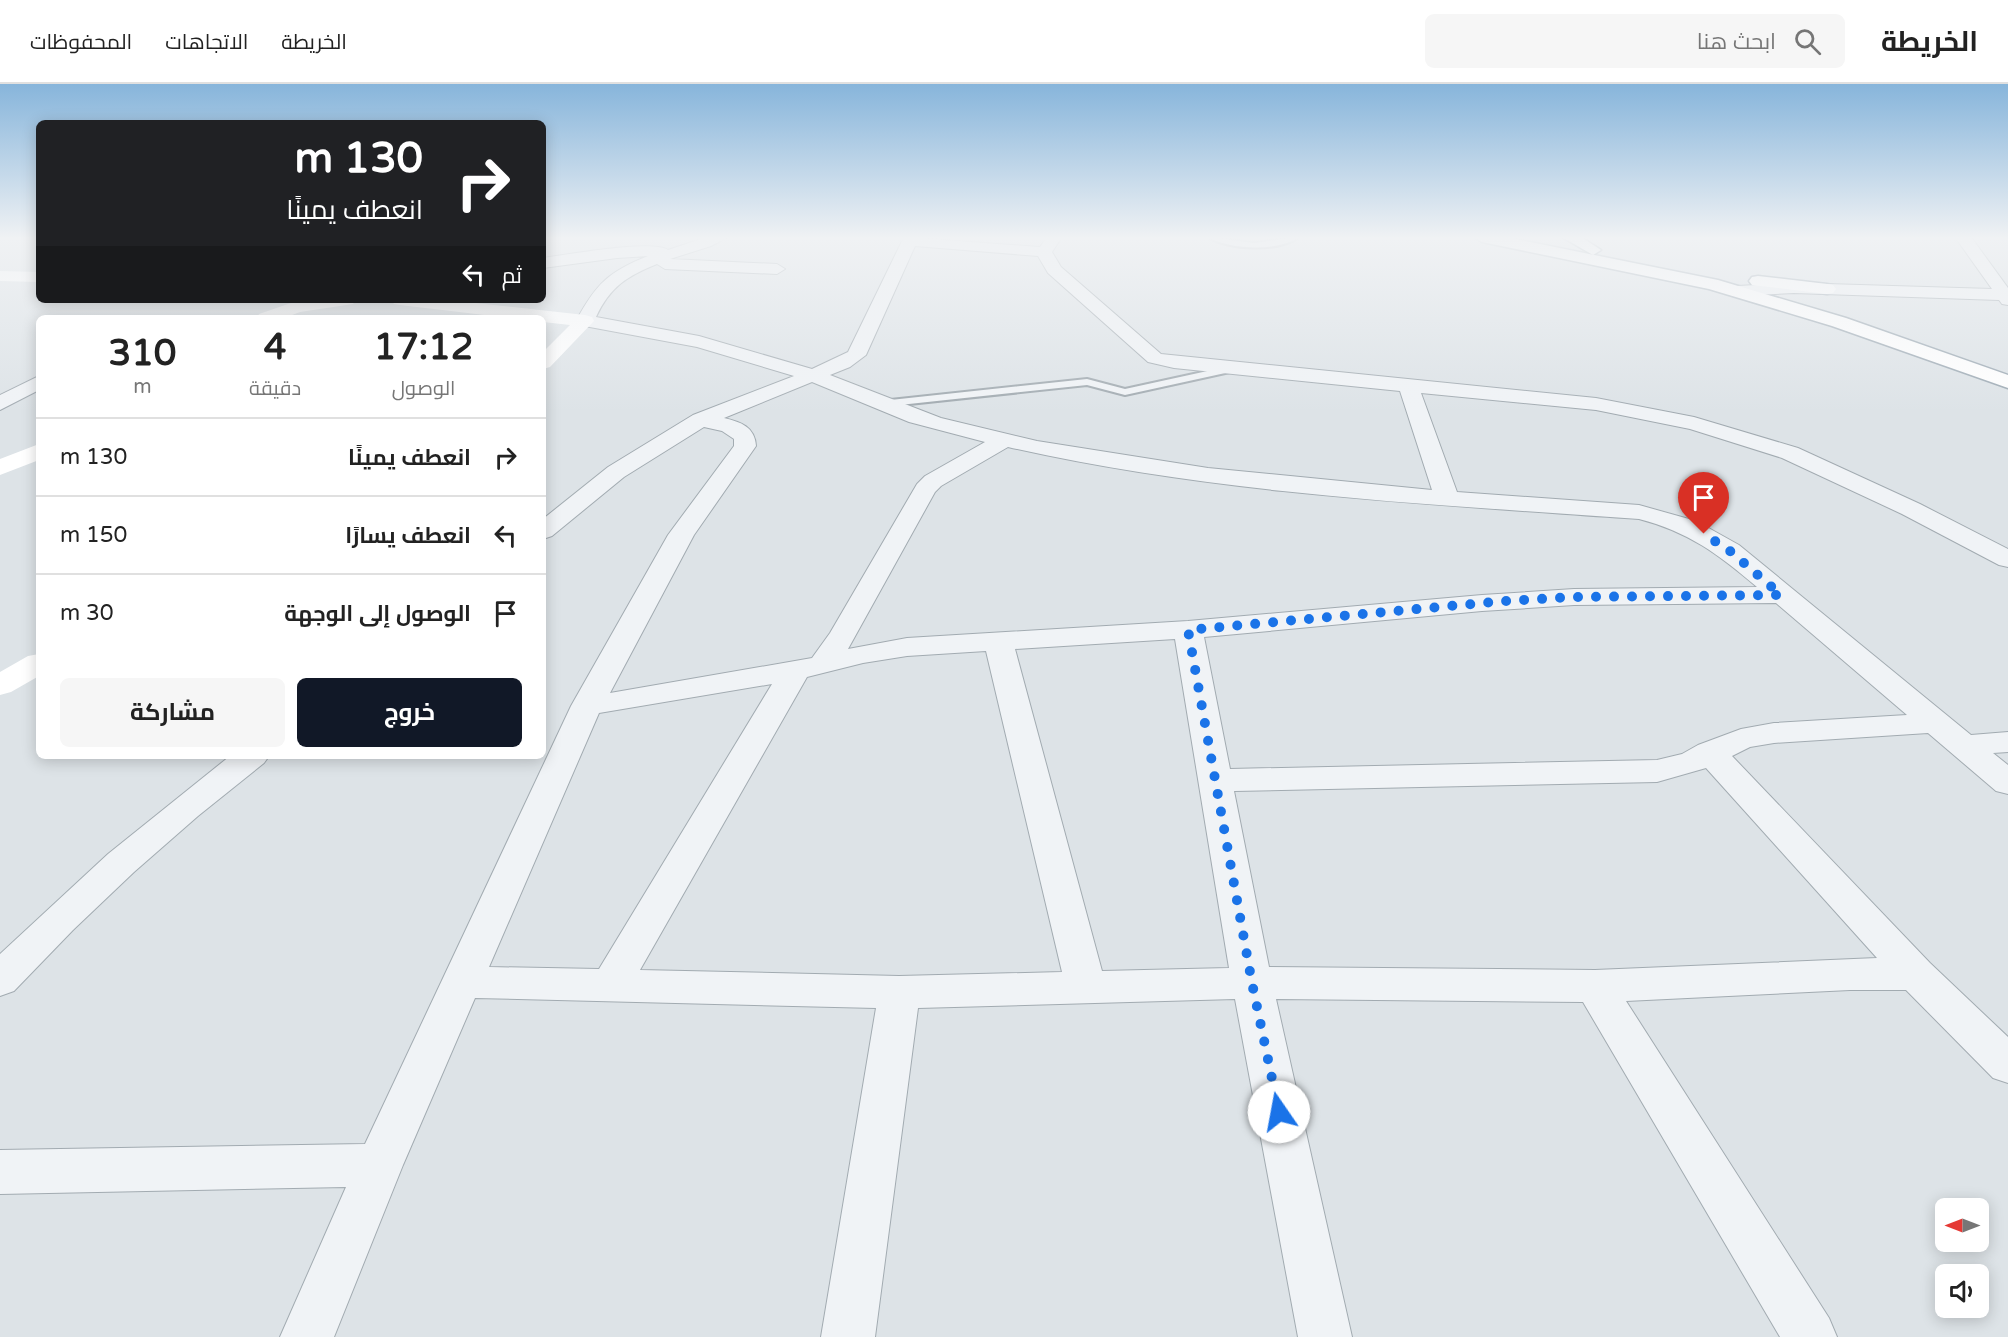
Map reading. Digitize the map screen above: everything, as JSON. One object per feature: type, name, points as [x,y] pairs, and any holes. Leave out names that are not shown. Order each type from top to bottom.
[{"type":"main road","points":[[1767,295],[2008,382]]},
{"type":"main road","points":[[1819,295],[1828,296],[2008,373]]},
{"type":"main road","points":[[274,315],[297,307],[326,303]]},
{"type":"main road","points":[[419,303],[495,315]]},
{"type":"main road","points":[[546,319],[585,321]]},
{"type":"main road","points":[[546,360],[585,321]]},
{"type":"main road","points":[[0,468],[36,452]]},
{"type":"main road","points":[[0,685],[36,665]]},
{"type":"street","points":[[599,295],[585,321],[670,334],[709,344],[812,375],[881,404],[951,428],[1004,440],[1122,464],[1228,480],[1639,512],[1676,522],[1720,543],[2008,783]]},
{"type":"street","points":[[546,529],[616,472],[701,420],[843,363],[856,355],[884,295]]},
{"type":"street","points":[[1083,295],[1155,358],[1596,404],[1684,421],[1742,437],[1790,453],[1849,480],[2008,559]]},
{"type":"street","points":[[1968,295],[2006,297]]},
{"type":"street","points":[[0,404],[36,384]]},
{"type":"street","points":[[1408,385],[1447,498]]},
{"type":"street","points":[[307,1337],[379,1165],[587,706],[681,535],[745,446],[746,439],[743,433],[736,428],[701,420]]},
{"type":"street","points":[[610,984],[809,668],[844,634],[925,489],[933,481],[1004,440]]},
{"type":"street","points":[[587,706],[809,668],[907,647],[1188,630],[1505,601],[1574,597],[1781,595]]},
{"type":"street","points":[[1188,630],[1252,983],[1325,1337]]},
{"type":"street","points":[[998,640],[1086,986]]},
{"type":"street","points":[[1214,780],[1657,771],[1694,760],[1741,739],[1774,733],[1934,723]]},
{"type":"street","points":[[1962,746],[2008,742]]},
{"type":"street","points":[[1710,752],[1916,974],[2008,1065]]},
{"type":"street","points":[[0,980],[116,865],[192,801],[248,759]]},
{"type":"street","points":[[462,982],[899,992],[1252,983],[1594,987],[1850,974],[1916,974]]},
{"type":"street","points":[[1594,987],[1810,1337]]},
{"type":"street","points":[[848,1337],[899,992]]},
{"type":"street","points":[[0,1172],[379,1165]]},
{"type":"lane","points":[[881,404],[1087,382],[1099,382],[1111,390],[1125,392],[1235,368]]},
{"type":"route","points":[[1279,1112],[1252,983],[1188,630],[1505,601],[1574,597],[1781,595],[1720,543],[1704,534]]}]
